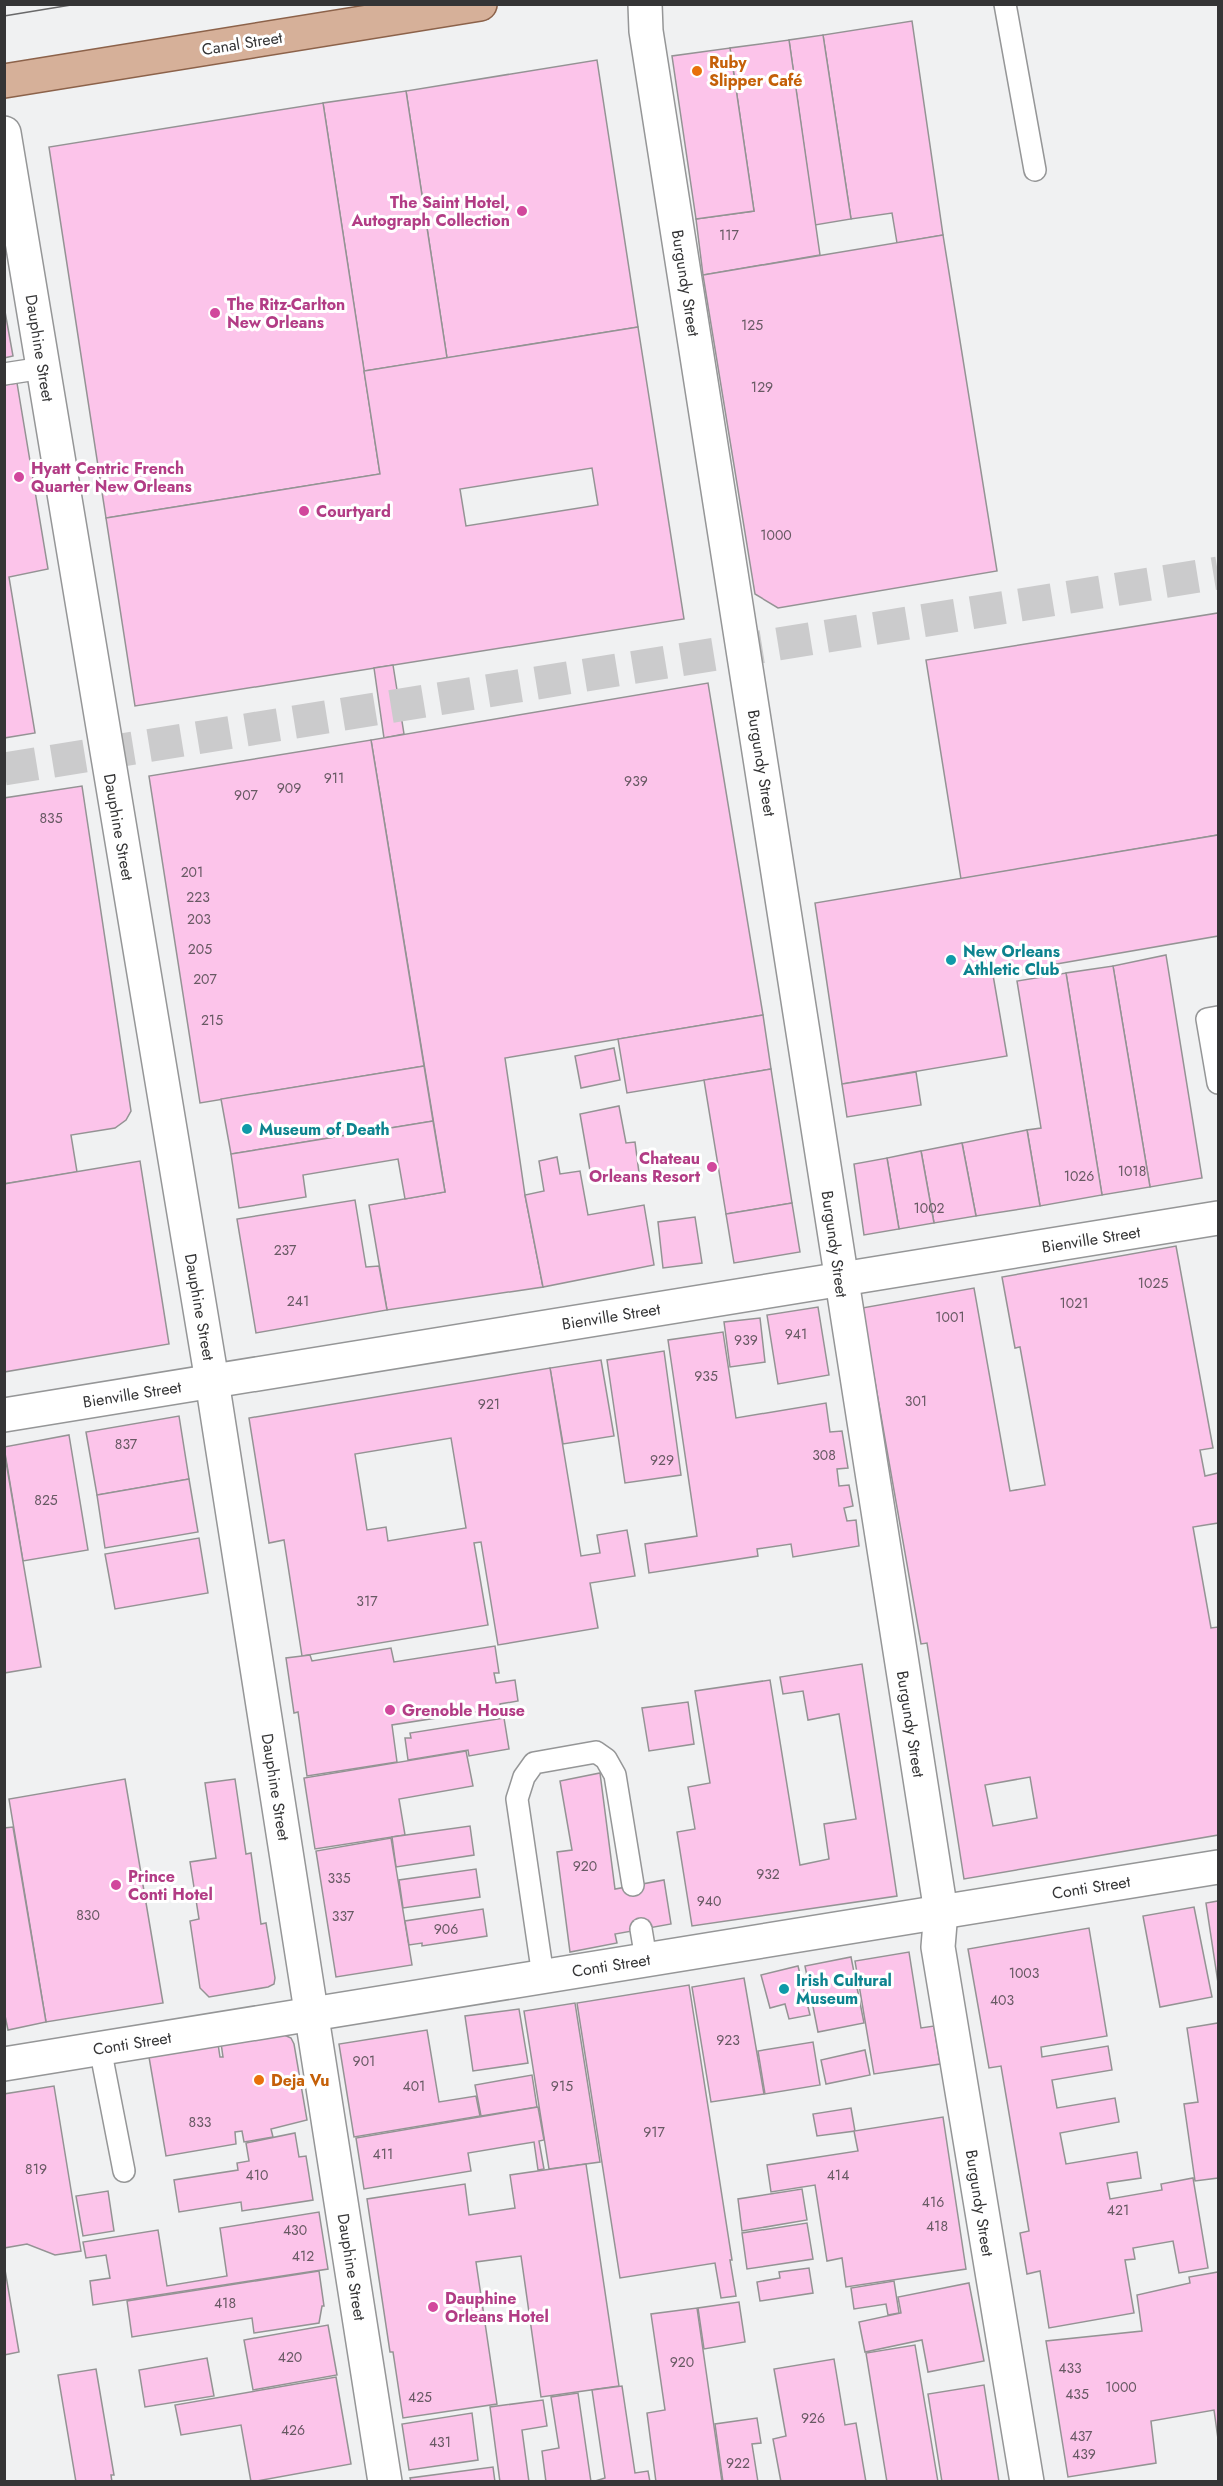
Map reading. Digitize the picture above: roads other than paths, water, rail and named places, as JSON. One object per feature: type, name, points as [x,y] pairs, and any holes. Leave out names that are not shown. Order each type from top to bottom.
[{"type":"main road","name":"Canal Street","points":[[4,81],[480,4]]},
{"type":"street","name":"Burgundy Street","points":[[645,4],[646,32],[941,1911],[938,1947],[1027,2481]]},
{"type":"street","name":"Dauphine Street","points":[[4,133],[212,1381],[385,2481]]},
{"type":"street","name":"Bienville Street","points":[[4,1415],[1218,1218]]},
{"type":"street","name":"Conti Street","points":[[4,2064],[543,1976],[644,1944],[941,1911],[1218,1867]]},
{"type":"lane","points":[[1005,4],[1035,170]]},
{"type":"lane","points":[[4,374],[43,368]]},
{"type":"lane","points":[[1218,1017],[1207,1019],[1218,1083]]},
{"type":"lane","points":[[543,1976],[517,1799],[524,1777],[534,1763],[596,1752],[606,1760],[615,1775],[633,1885]]},
{"type":"lane","points":[[100,2048],[124,2171]]},
{"type":"tunnel","points":[[4,769],[1218,573]]},
{"type":"tram line","points":[[4,16],[77,4]]},
{"type":"place","name":"Ruby Slipper Café","points":[[697,71]]},
{"type":"place","name":"The Saint Hotel, Autograph Collection","points":[[522,211]]},
{"type":"place","name":"The Ritz-Carlton New Orleans","points":[[215,313]]},
{"type":"place","name":"Hyatt Centric French Quarter New Orleans","points":[[19,477]]},
{"type":"place","name":"Courtyard","points":[[304,511]]},
{"type":"place","name":"New Orleans Athletic Club","points":[[951,960]]},
{"type":"place","name":"Museum of Death","points":[[247,1129]]},
{"type":"place","name":"Chateau Orleans Resort","points":[[712,1167]]},
{"type":"place","name":"Grenoble House","points":[[390,1710]]},
{"type":"place","name":"Prince Conti Hotel","points":[[116,1885]]},
{"type":"place","name":"Irish Cultural Museum","points":[[784,1989]]},
{"type":"place","name":"Deja Vu","points":[[259,2080]]},
{"type":"place","name":"Dauphine Orleans Hotel","points":[[433,2307]]}]
